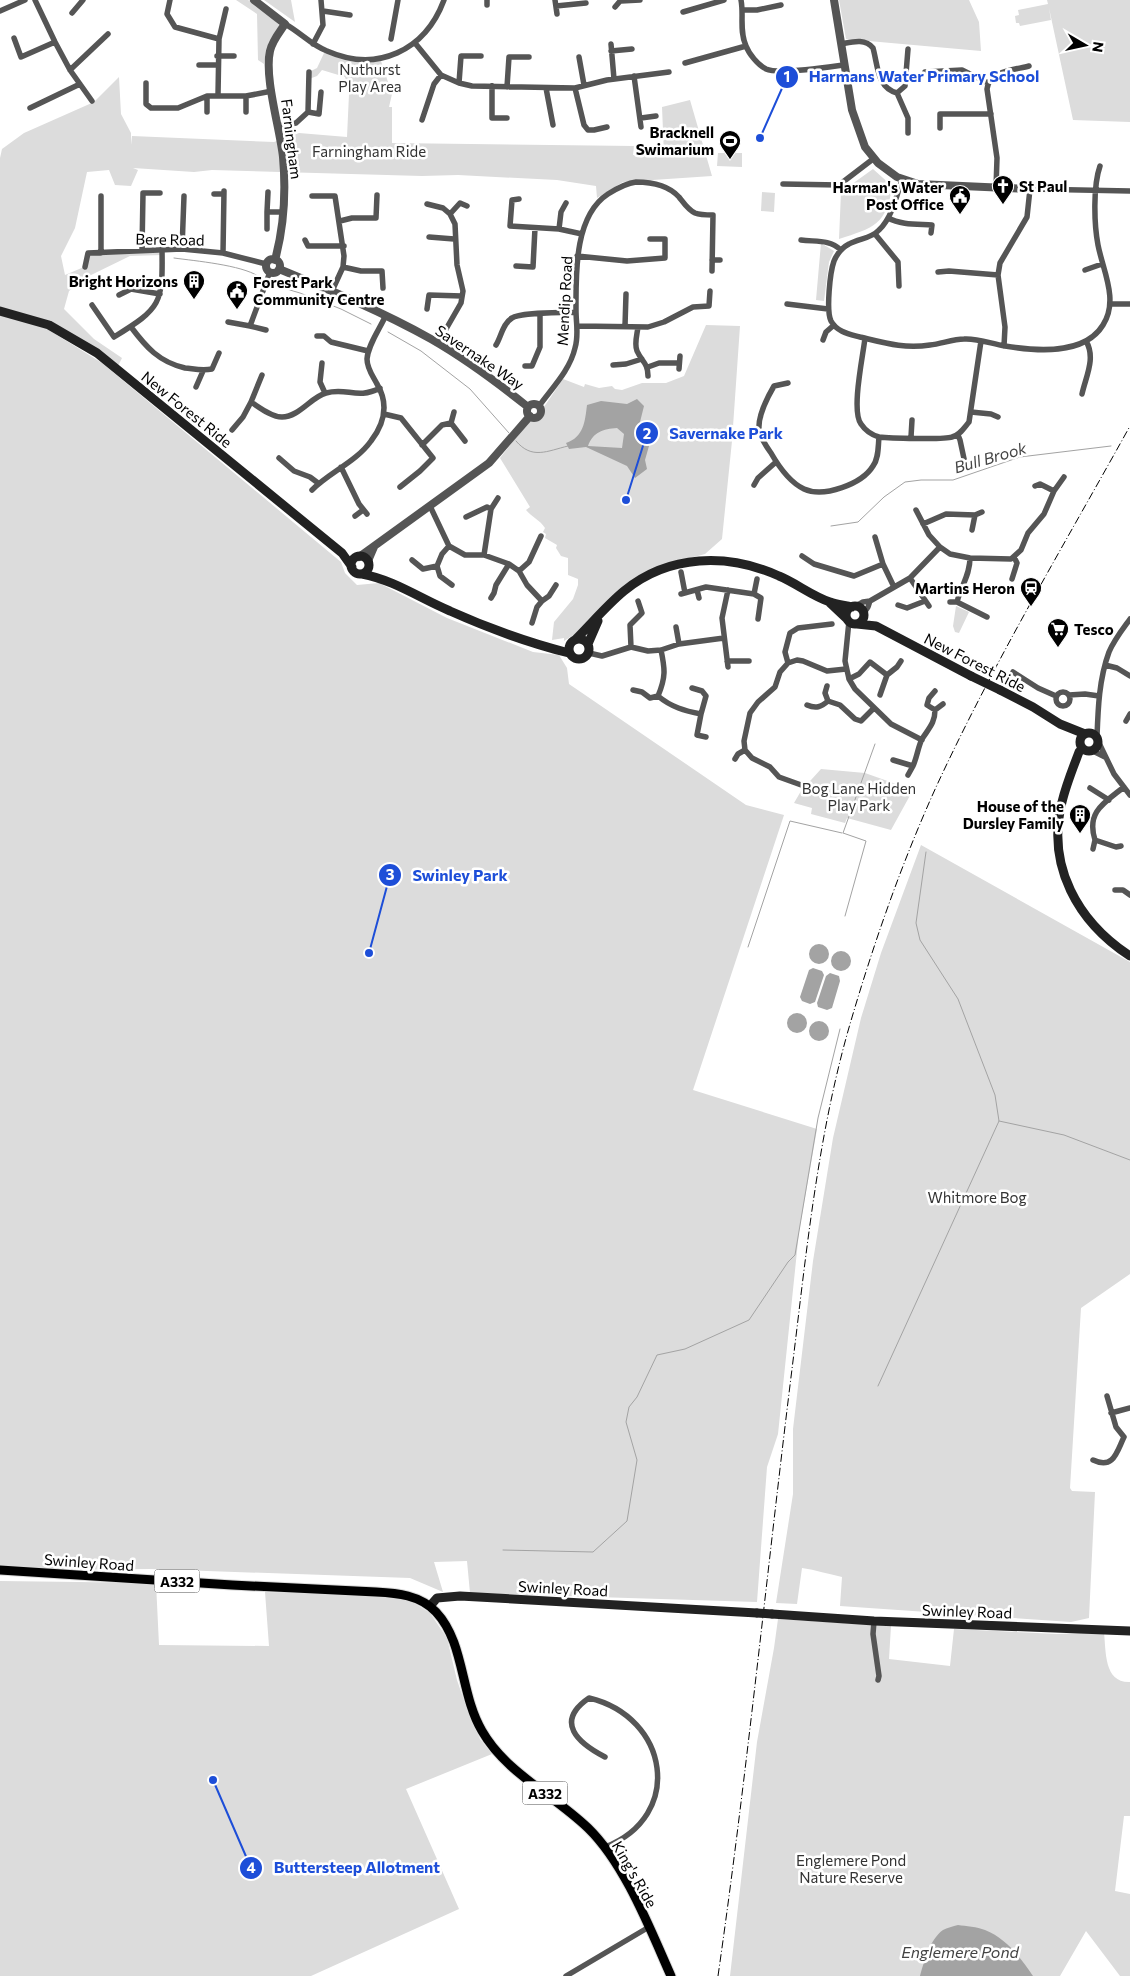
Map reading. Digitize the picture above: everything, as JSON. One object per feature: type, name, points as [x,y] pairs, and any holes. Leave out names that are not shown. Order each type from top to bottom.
[{"type":"main road","name":"New Forest Ride","points":[[0,311],[49,325],[97,353],[342,553],[357,573],[380,577],[450,611],[541,646],[569,653],[574,659],[580,660],[589,653]]},
{"type":"main road","name":"New Forest Ride","points":[[342,553],[364,557],[380,577]]},
{"type":"main road","points":[[352,567],[354,560],[358,557]]},
{"type":"main road","points":[[569,653],[573,641],[624,591],[662,568],[707,559],[736,561],[780,576],[830,603],[852,622],[862,621],[859,610]]},
{"type":"main road","points":[[362,574],[367,570],[368,561]]},
{"type":"main road","points":[[830,603],[859,610]]},
{"type":"main road","name":"New Forest Ride","points":[[859,610],[876,626],[1033,707],[1089,742]]},
{"type":"main road","points":[[852,622],[846,613],[859,610]]},
{"type":"main road","points":[[589,653],[588,644],[603,612]]},
{"type":"main road","name":"New Forest Ride","points":[[852,622],[876,626]]},
{"type":"main road","name":"New Forest Ride","points":[[541,646],[582,640],[588,644]]},
{"type":"main road","points":[[1089,742],[1072,774],[1062,803],[1058,826],[1060,858],[1071,893],[1086,918],[1101,934],[1130,956]]},
{"type":"main road","name":"Swinley Road","points":[[0,1570],[376,1592],[408,1596],[421,1600],[430,1606],[438,1598],[460,1596],[874,1621],[1130,1631]]},
{"type":"main road","name":"King's Ride","points":[[430,1606],[444,1623],[451,1636],[474,1714],[491,1745],[521,1775],[587,1827],[605,1847],[649,1927],[671,1976]]},
{"type":"street","points":[[0,11],[25,0]]},
{"type":"street","points":[[35,0],[70,70],[92,101]]},
{"type":"street","points":[[72,13],[83,0]]},
{"type":"street","points":[[170,0],[166,14],[175,27],[219,39]]},
{"type":"street","points":[[254,0],[313,44],[336,55],[364,60],[387,56],[415,42],[434,22],[444,0]]},
{"type":"street","points":[[313,44],[323,25],[321,0]]},
{"type":"street","points":[[391,39],[398,0]]},
{"type":"street","points":[[615,6],[621,0],[640,0]]},
{"type":"street","points":[[682,12],[724,0]]},
{"type":"street","points":[[741,0],[743,10],[741,26],[746,46],[756,62],[767,70],[780,72],[844,64]]},
{"type":"street","points":[[834,0],[852,110],[857,128],[865,147],[873,158],[887,170],[902,179],[928,186],[1130,191]]},
{"type":"street","points":[[557,14],[556,3],[586,3]]},
{"type":"street","points":[[743,10],[757,10],[780,5]]},
{"type":"street","points":[[218,95],[217,56],[226,9]]},
{"type":"street","points":[[323,11],[336,11],[350,15]]},
{"type":"street","name":"Farningham","points":[[275,260],[283,212],[284,170],[269,58],[273,42],[285,24]]},
{"type":"street","points":[[70,70],[108,34]]},
{"type":"street","points":[[14,38],[21,57],[55,42]]},
{"type":"street","points":[[841,44],[858,41],[870,44],[873,48],[883,85],[888,90],[897,93],[908,118],[908,133]]},
{"type":"street","points":[[415,42],[441,75],[459,83],[472,86],[575,88],[614,79],[669,72]]},
{"type":"street","points":[[685,63],[746,46]]},
{"type":"street","points":[[614,79],[611,48],[632,49]]},
{"type":"street","points":[[897,93],[905,86],[908,49]]},
{"type":"street","points":[[217,56],[234,56]]},
{"type":"street","points":[[459,83],[461,56],[481,56]]},
{"type":"street","points":[[507,87],[509,57],[529,57]]},
{"type":"street","points":[[579,58],[584,85]]},
{"type":"street","points":[[199,65],[218,65]]},
{"type":"street","points":[[996,188],[997,158],[987,90],[988,83],[994,77],[1003,73],[1029,66]]},
{"type":"street","points":[[925,72],[962,70],[988,83]]},
{"type":"street","points":[[278,126],[296,123],[308,112],[309,72]]},
{"type":"street","points":[[422,120],[434,84],[441,75]]},
{"type":"street","points":[[634,76],[641,127]]},
{"type":"street","points":[[146,83],[146,104],[150,108],[178,108],[207,96],[246,96],[272,91]]},
{"type":"street","points":[[30,108],[80,84]]},
{"type":"street","points":[[492,86],[492,118],[507,118]]},
{"type":"street","points":[[546,88],[553,125]]},
{"type":"street","points":[[575,88],[584,126],[588,130],[607,126]]},
{"type":"street","points":[[308,112],[319,114],[321,92]]},
{"type":"street","points":[[207,96],[207,112]]},
{"type":"street","points":[[246,96],[246,112]]},
{"type":"street","points":[[940,128],[940,114],[991,114]]},
{"type":"street","points":[[640,118],[656,116]]},
{"type":"street","points":[[783,184],[839,185],[873,158]]},
{"type":"street","points":[[902,179],[888,218],[875,234],[849,244],[841,250],[834,261],[828,309],[830,319],[834,325],[844,332],[900,347],[931,345],[964,338],[1004,346],[1043,350],[1068,347],[1094,336],[1103,326],[1110,304],[1109,288],[1102,264],[1096,230],[1096,176],[1100,166]]},
{"type":"street","name":"Mendip Road","points":[[538,406],[570,363],[577,339],[578,256],[582,234],[591,211],[604,197],[616,189],[634,182],[654,184],[669,189],[693,212],[713,216],[712,260]]},
{"type":"street","points":[[1004,346],[1004,320],[998,274],[1003,254],[1020,232],[1027,217],[1030,189]]},
{"type":"street","points":[[214,194],[224,192],[223,253]]},
{"type":"street","points":[[266,229],[268,192]]},
{"type":"street","points":[[142,250],[143,193],[160,193]]},
{"type":"street","points":[[340,221],[352,218],[376,222],[377,195]]},
{"type":"street","points":[[84,267],[88,253],[101,253],[101,196]]},
{"type":"street","points":[[182,249],[184,196]]},
{"type":"street","points":[[312,196],[335,196],[344,246],[343,267],[332,291]]},
{"type":"street","points":[[519,198],[512,200],[510,226],[559,229],[582,234]]},
{"type":"street","points":[[450,214],[460,203],[467,206]]},
{"type":"street","points":[[559,229],[561,212],[566,203]]},
{"type":"street","points":[[427,204],[443,208],[450,214],[455,224],[454,239],[457,265],[463,290],[461,304],[438,343]]},
{"type":"street","points":[[267,212],[283,212]]},
{"type":"street","points":[[888,218],[911,224],[932,225],[931,233]]},
{"type":"street","points":[[516,266],[533,267],[535,228]]},
{"type":"street","points":[[875,234],[898,262],[899,286]]},
{"type":"street","points":[[578,256],[627,260],[668,259],[665,236],[650,239]]},
{"type":"street","points":[[429,237],[454,239]]},
{"type":"street","points":[[305,240],[308,246],[344,246]]},
{"type":"street","points":[[801,240],[825,241],[834,244],[841,250]]},
{"type":"street","points":[[92,305],[114,337],[146,317],[156,305],[160,294],[162,249]]},
{"type":"street","name":"Bere Road","points":[[101,253],[182,249],[223,253],[266,264]]},
{"type":"street","points":[[271,260],[275,260],[278,263],[279,269],[274,273],[270,272],[266,268],[266,264],[271,260]]},
{"type":"street","points":[[712,271],[712,260],[720,260]]},
{"type":"street","points":[[1085,270],[1102,264]]},
{"type":"street","points":[[343,267],[361,271],[382,270],[383,288]]},
{"type":"street","name":"Savernake Way","points":[[279,269],[332,291],[438,343],[467,361],[529,412]]},
{"type":"street","points":[[250,326],[270,272]]},
{"type":"street","points":[[938,272],[998,274]]},
{"type":"street","points":[[119,296],[131,289],[160,294]]},
{"type":"street","points":[[425,290],[429,296],[427,309]]},
{"type":"street","points":[[578,326],[648,327],[664,322],[693,307],[708,306],[710,291]]},
{"type":"street","points":[[625,326],[626,294]]},
{"type":"street","points":[[429,296],[462,296]]},
{"type":"street","points":[[787,304],[828,309]]},
{"type":"street","points":[[1110,304],[1130,304]]},
{"type":"street","points":[[496,345],[500,339],[501,332],[512,318],[522,315],[576,312]]},
{"type":"street","points":[[531,367],[540,348],[540,315]]},
{"type":"street","points":[[312,490],[324,477],[341,467],[370,443],[380,429],[384,414],[384,402],[380,388],[368,366],[368,351],[385,317]]},
{"type":"street","points":[[228,322],[266,330]]},
{"type":"street","points":[[823,340],[826,332],[834,325]]},
{"type":"street","points":[[131,326],[152,354],[176,366],[203,371],[212,369],[219,353]]},
{"type":"street","points":[[638,328],[635,345],[648,367],[648,376]]},
{"type":"street","points":[[322,334],[331,342],[368,351]]},
{"type":"street","points":[[865,338],[855,408],[860,424],[869,432],[879,437],[951,438],[958,435],[969,422],[981,341]]},
{"type":"street","points":[[1082,394],[1091,356],[1086,341]]},
{"type":"street","points":[[648,367],[659,363],[679,366],[680,356]]},
{"type":"street","points":[[613,364],[626,364],[642,359]]},
{"type":"street","points":[[322,363],[320,382],[325,393]]},
{"type":"street","points":[[196,387],[203,371]]},
{"type":"street","points":[[232,430],[243,417],[262,375]]},
{"type":"street","points":[[788,383],[774,386],[759,422],[760,434],[776,462],[791,481],[805,490],[814,492],[836,491],[850,485],[873,468],[877,459],[879,437]]},
{"type":"street","points":[[251,402],[269,413],[282,417],[294,413],[325,393],[340,391],[361,394],[380,388]]},
{"type":"street","points":[[358,557],[489,463],[534,404],[541,410],[536,417],[529,412]]},
{"type":"street","points":[[451,423],[454,412]]},
{"type":"street","points":[[971,412],[998,417]]},
{"type":"street","points":[[384,414],[401,418],[433,458],[400,487]]},
{"type":"street","points":[[911,437],[912,420]]},
{"type":"street","points":[[422,445],[442,425],[451,423]]},
{"type":"street","points":[[451,423],[465,441]]},
{"type":"street","points":[[958,435],[966,468]]},
{"type":"street","points":[[279,458],[294,471],[310,477],[318,483]]},
{"type":"street","points":[[754,486],[758,478],[776,462]]},
{"type":"street","points":[[341,467],[365,512],[355,516]]},
{"type":"street","points":[[916,510],[929,534],[940,547],[950,554],[970,558],[1007,559],[1014,557],[1021,550],[1031,528],[1044,514],[1054,491],[1064,477]]},
{"type":"street","points":[[1035,486],[1040,484],[1054,491]]},
{"type":"street","points":[[484,555],[491,508],[498,498]]},
{"type":"street","points":[[430,506],[450,546],[465,555],[484,555],[509,564],[519,571],[527,585],[542,601]]},
{"type":"street","points":[[466,517],[486,507],[491,508]]},
{"type":"street","points":[[923,524],[946,514],[975,515],[982,512]]},
{"type":"street","points":[[972,530],[975,515]]},
{"type":"street","points":[[519,571],[529,562],[541,536]]},
{"type":"street","points":[[875,537],[883,564],[894,587]]},
{"type":"street","points":[[450,546],[442,554],[437,566],[440,576],[452,585]]},
{"type":"street","points":[[368,561],[374,547]]},
{"type":"street","points":[[859,610],[863,602],[870,601],[910,578],[940,547]]},
{"type":"street","points":[[802,556],[814,564],[854,576],[883,564]]},
{"type":"street","points":[[1012,579],[1017,563],[1014,557]]},
{"type":"street","points":[[957,602],[960,590],[968,575],[970,558]]},
{"type":"street","points":[[412,560],[423,568],[437,566]]},
{"type":"street","points":[[491,598],[496,585],[509,564]]},
{"type":"street","points":[[681,572],[683,594],[706,588],[754,594],[761,598],[758,619]]},
{"type":"street","points":[[910,578],[929,606]]},
{"type":"street","points":[[754,594],[757,579]]},
{"type":"street","points":[[532,623],[537,607],[549,596],[556,585]]},
{"type":"street","points":[[697,590],[699,598]]},
{"type":"street","points":[[728,590],[722,618],[728,664],[749,661]]},
{"type":"street","points":[[631,647],[630,625],[642,613],[638,601]]},
{"type":"street","points":[[859,610],[868,607],[870,601]]},
{"type":"street","points":[[898,605],[907,608],[925,601]]},
{"type":"street","points":[[950,602],[957,602],[987,617]]},
{"type":"street","points":[[1130,619],[1112,646],[1105,665],[1099,704],[1089,742],[1107,758],[1130,795]]},
{"type":"street","points":[[852,622],[845,654],[849,679],[855,689],[891,724],[922,740]]},
{"type":"street","points":[[788,663],[785,652],[790,633],[798,628],[832,624]]},
{"type":"street","points":[[676,627],[679,644]]},
{"type":"street","points":[[589,653],[602,656],[631,647],[648,651],[661,650],[679,644],[724,638]]},
{"type":"street","points":[[658,696],[664,682],[665,670],[661,650]]},
{"type":"street","points":[[804,786],[779,777],[770,767],[752,758],[745,750],[744,740],[750,713],[758,702],[775,687],[780,672],[788,663],[796,660],[803,661],[827,671],[846,669]]},
{"type":"street","points":[[880,694],[887,675],[901,661]]},
{"type":"street","points":[[849,679],[859,674],[870,662],[887,675]]},
{"type":"street","points":[[1105,665],[1117,668],[1130,676]]},
{"type":"street","points":[[1013,672],[1056,696]]},
{"type":"street","points":[[827,686],[825,693],[828,700],[840,706],[855,719],[860,721],[874,708]]},
{"type":"street","points":[[692,688],[702,691],[706,696],[697,734],[706,737]]},
{"type":"street","points":[[633,690],[642,692],[650,698],[658,696]]},
{"type":"street","points":[[935,691],[927,701],[927,705],[935,710]]},
{"type":"street","points":[[1056,696],[1062,692],[1069,695],[1085,694],[1099,696]]},
{"type":"street","points":[[1056,696],[1057,704],[1064,706],[1070,702],[1069,695]]},
{"type":"street","points":[[658,696],[684,711],[701,714]]},
{"type":"street","points":[[807,705],[812,707],[822,706],[828,700]]},
{"type":"street","points":[[935,710],[943,704]]},
{"type":"street","points":[[908,775],[922,740],[936,720],[935,710]]},
{"type":"street","points":[[1126,720],[1130,714]]},
{"type":"street","points":[[735,759],[738,754],[745,750]]},
{"type":"street","points":[[893,760],[913,766]]},
{"type":"street","points":[[1093,849],[1095,840],[1092,826],[1096,811],[1124,787]]},
{"type":"street","points":[[1090,788],[1108,800]]},
{"type":"street","points":[[1095,840],[1116,847],[1121,846]]},
{"type":"street","points":[[1115,890],[1123,890],[1130,895]]},
{"type":"street","points":[[1093,1460],[1099,1463],[1112,1460],[1127,1437],[1116,1427],[1107,1396]]},
{"type":"street","points":[[1111,1413],[1130,1408]]},
{"type":"street","points":[[874,1621],[873,1634],[878,1680]]},
{"type":"street","points":[[605,1757],[579,1740],[572,1728],[573,1718],[578,1706],[590,1698],[620,1710],[635,1723],[645,1734],[657,1764],[657,1794],[636,1830],[605,1847]]},
{"type":"street","points":[[566,1976],[649,1927]]},
{"type":"green space","points":[[236,0],[248,0],[263,9],[280,26],[269,41],[264,64],[258,60],[257,14]]},
{"type":"green space","points":[[264,0],[291,0],[295,22]]},
{"type":"green space","points":[[839,0],[969,0],[979,22],[981,51],[846,39]]},
{"type":"green space","points":[[1047,0],[1130,0],[1130,122],[1073,120],[1049,8],[1051,20],[1020,26],[1019,23],[1016,23],[1015,16],[1019,15],[1018,10],[1048,4]]},
{"type":"green space","points":[[325,51],[340,56],[380,58],[392,94],[389,107],[392,107],[392,143],[634,146],[633,155],[664,155],[662,107],[690,100],[712,176],[623,182],[597,198],[596,186],[557,180],[458,175],[422,176],[212,170],[194,172],[133,168],[138,170],[131,186],[115,185],[109,170],[87,172],[75,228],[61,256],[65,275],[84,267],[87,255],[155,250],[162,255],[130,256],[89,276],[69,291],[64,309],[94,339],[122,358],[118,366],[49,325],[0,308],[0,158],[2,149],[24,133],[94,102],[119,77],[121,114],[131,133],[131,145],[132,136],[274,142],[299,133],[347,137],[349,94],[345,77],[322,70],[317,76],[309,79],[309,72],[317,68]]},
{"type":"green space","name":"Bracknell Swimarium","points":[[718,153],[742,153],[742,167],[717,166]]},
{"type":"green space","points":[[873,169],[892,186],[886,209],[882,217],[869,228],[839,239],[841,192]]},
{"type":"green space","points":[[762,192],[775,193],[774,212],[761,211]]},
{"type":"green space","points":[[821,243],[834,251],[829,262],[824,301],[816,300]]},
{"type":"green space","points":[[0,315],[44,327],[102,363],[341,562],[345,573],[357,585],[379,583],[447,618],[533,652],[559,655],[567,668],[569,684],[746,805],[784,815],[693,1090],[817,1129],[799,1232],[778,1434],[767,1467],[757,1602],[470,1593],[467,1561],[434,1562],[443,1592],[410,1578],[151,1569],[51,1570],[0,1567]]},
{"type":"green space","points":[[706,325],[740,326],[732,441],[722,539],[705,554],[660,566],[575,634],[564,641],[564,638],[552,640],[554,622],[573,599],[578,579],[568,575],[568,558],[561,556],[556,548],[557,545],[545,538],[546,534],[543,532],[545,528],[526,510],[530,507],[500,458],[529,421],[532,421],[546,404],[563,379],[584,387],[585,384],[599,388],[612,386],[615,389],[622,390],[642,383],[666,383],[684,376]]},
{"type":"green space","points":[[956,606],[969,612],[959,633],[955,632],[953,626]]},
{"type":"green space","name":"Bog Lane Hidden Play Park","points":[[821,769],[865,773],[913,790],[891,830],[847,818],[845,823],[811,814],[812,808],[794,803],[801,791]]},
{"type":"green space","name":"Whitmore Bog","points":[[921,845],[1130,962],[1130,1274],[1081,1308],[1070,1488],[1072,1491],[1095,1492],[1089,1618],[1071,1622],[840,1606],[842,1577],[802,1568],[797,1604],[776,1603],[793,1494],[793,1429],[813,1261],[833,1138],[861,1018],[881,953]]},
{"type":"green space","points":[[0,1581],[156,1583],[159,1645],[269,1646],[265,1592],[358,1595],[398,1599],[411,1601],[430,1613],[447,1638],[457,1680],[468,1712],[480,1739],[492,1754],[406,1789],[459,1909],[311,1976],[0,1976]]},
{"type":"green space","name":"Englemere Pond Nature Reserve","points":[[778,1619],[891,1626],[889,1659],[950,1666],[954,1629],[1057,1634],[1104,1632],[1106,1657],[1111,1672],[1122,1681],[1130,1682],[1130,1816],[1124,1816],[1115,1891],[1130,1894],[1130,1976],[1120,1976],[1086,1931],[1060,1976],[730,1976],[757,1742]]},
{"type":"water","points":[[637,399],[644,406],[639,426],[649,446],[645,460],[647,469],[635,478],[627,466],[586,447],[569,449],[566,443],[577,437],[580,433],[587,405],[601,401],[627,404]],"holes":[[[617,428],[624,434],[622,448],[588,446],[593,437],[603,430]]]},
{"type":"water","points":[[819,944],[826,947],[829,954],[826,961],[819,964],[812,961],[809,954],[812,947]]},
{"type":"water","points":[[841,951],[848,954],[851,961],[848,968],[841,971],[834,968],[831,961],[834,954]]},
{"type":"water","points":[[813,968],[822,971],[824,975],[815,1002],[810,1004],[802,1001],[800,997],[809,970]]},
{"type":"water","points":[[830,973],[839,976],[840,981],[832,1008],[827,1010],[818,1007],[817,1003],[826,976]]},
{"type":"water","points":[[797,1013],[804,1016],[807,1023],[804,1030],[797,1033],[790,1030],[787,1023],[790,1016]]},
{"type":"water","points":[[819,1021],[826,1024],[829,1031],[826,1038],[819,1041],[812,1038],[809,1031],[812,1024]]},
{"type":"water","name":"Englemere Pond","points":[[958,1925],[982,1929],[1000,1938],[1018,1955],[1033,1976],[920,1976],[934,1939],[943,1930]]},
{"type":"waterway","points":[[174,258],[230,266],[258,276]]},
{"type":"waterway","points":[[273,285],[341,309],[371,324]]},
{"type":"waterway","points":[[388,332],[421,351],[470,389],[509,433]]},
{"type":"waterway","points":[[516,441],[522,447],[534,452],[547,452],[568,446]]},
{"type":"waterway","name":"Bull Brook","points":[[831,526],[858,522],[884,497],[905,482],[953,480],[1020,457],[1111,446]]},
{"type":"waterway","points":[[845,916],[866,841],[843,833],[875,744]]},
{"type":"waterway","points":[[748,947],[790,821],[842,833]]},
{"type":"waterway","points":[[878,1386],[999,1121],[995,1095],[958,999],[920,940],[916,923],[926,852]]},
{"type":"waterway","points":[[503,1550],[593,1552],[627,1521],[637,1460],[626,1422],[629,1407],[637,1397],[657,1355],[685,1349],[749,1320],[788,1262],[795,1255],[818,1118],[840,1029]]},
{"type":"waterway","points":[[999,1121],[1064,1135],[1130,1160]]},
{"type":"railway","points":[[718,1976],[748,1748],[808,1241],[820,1156],[837,1072],[867,969],[888,906],[911,845],[937,785],[1006,649],[1130,426]]},
{"type":"place","name":"Harmans Water Primary School","points":[[760,138]]},
{"type":"place","name":"Bracknell Swimarium","points":[[730,160]]},
{"type":"place","name":"St Paul","points":[[1003,205]]},
{"type":"place","name":"Harman's Water Post Office","points":[[960,215]]},
{"type":"place","name":"Bright Horizons","points":[[194,300]]},
{"type":"place","name":"Forest Park Community Centre","points":[[237,310]]},
{"type":"place","name":"Savernake Park","points":[[626,500]]},
{"type":"place","name":"Martins Heron","points":[[1031,607]]},
{"type":"place","name":"Tesco","points":[[1058,648]]},
{"type":"place","name":"House of the Dursley Family","points":[[1080,834]]},
{"type":"place","name":"Swinley Park","points":[[369,953]]},
{"type":"place","name":"Buttersteep Allotment","points":[[213,1780]]},
{"type":"park label","name":"Nuthurst Play Area","points":[[370,78]]},
{"type":"park label","name":"Farningham Ride","points":[[369,151]]}]
